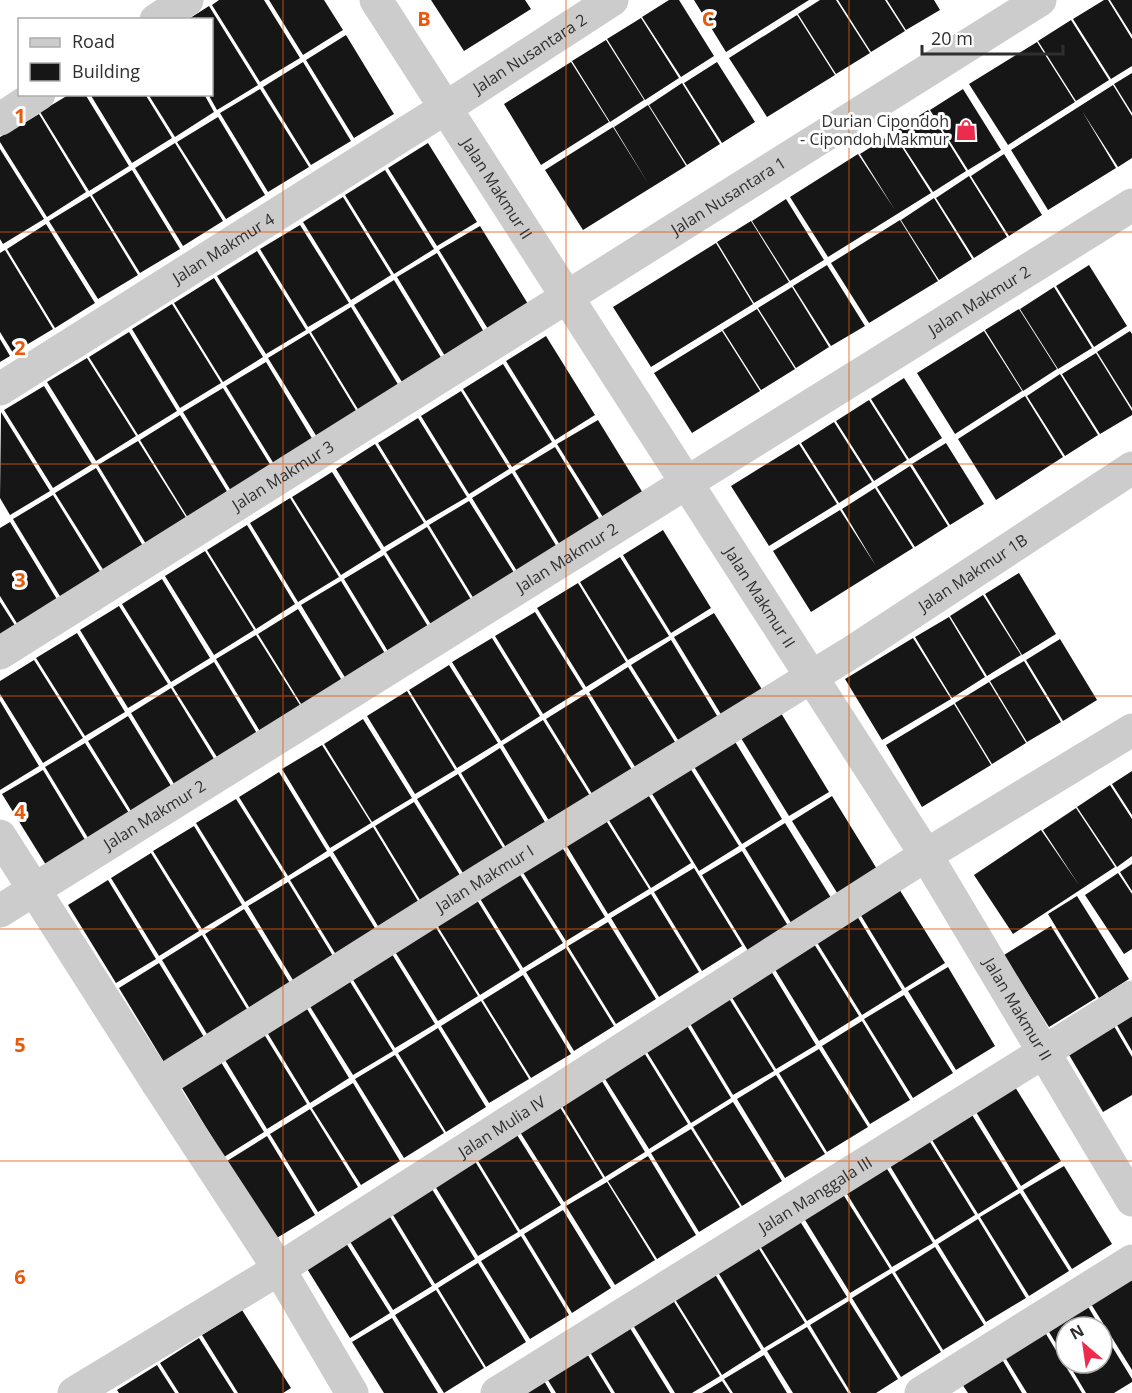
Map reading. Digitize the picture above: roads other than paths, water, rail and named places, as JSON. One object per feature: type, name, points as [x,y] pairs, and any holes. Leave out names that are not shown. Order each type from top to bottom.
[{"type":"street","points":[[159,18],[187,0]]},
{"type":"street","name":"Jalan Makmur II","points":[[376,0],[447,107],[926,855],[1132,1200]]},
{"type":"street","name":"Jalan Nusantara 2","points":[[447,107],[612,0]]},
{"type":"street","name":"Jalan Nusantara 1","points":[[567,296],[1040,0]]},
{"type":"street","points":[[0,119],[36,96]]},
{"type":"street","name":"Jalan Makmur 4","points":[[0,389],[447,107]]},
{"type":"street","name":"Jalan Makmur 2","points":[[0,911],[1132,204]]},
{"type":"street","name":"Jalan Makmur 3","points":[[0,653],[567,296]]},
{"type":"street","name":"Jalan Makmur 1B","points":[[812,677],[1132,468]]},
{"type":"street","name":"Jalan Makmur I","points":[[158,1084],[463,891],[812,677]]},
{"type":"street","name":"Jalan Mulia IV","points":[[74,1393],[279,1269],[926,855],[1132,730]]},
{"type":"street","points":[[0,836],[279,1269],[352,1393]]},
{"type":"street","name":"Jalan Manggala III","points":[[497,1393],[1132,997]]},
{"type":"street","points":[[921,1393],[1132,1261]]},
{"type":"place","name":"Durian Cipondoh - Cipondoh Makmur","points":[[966,130]]}]
